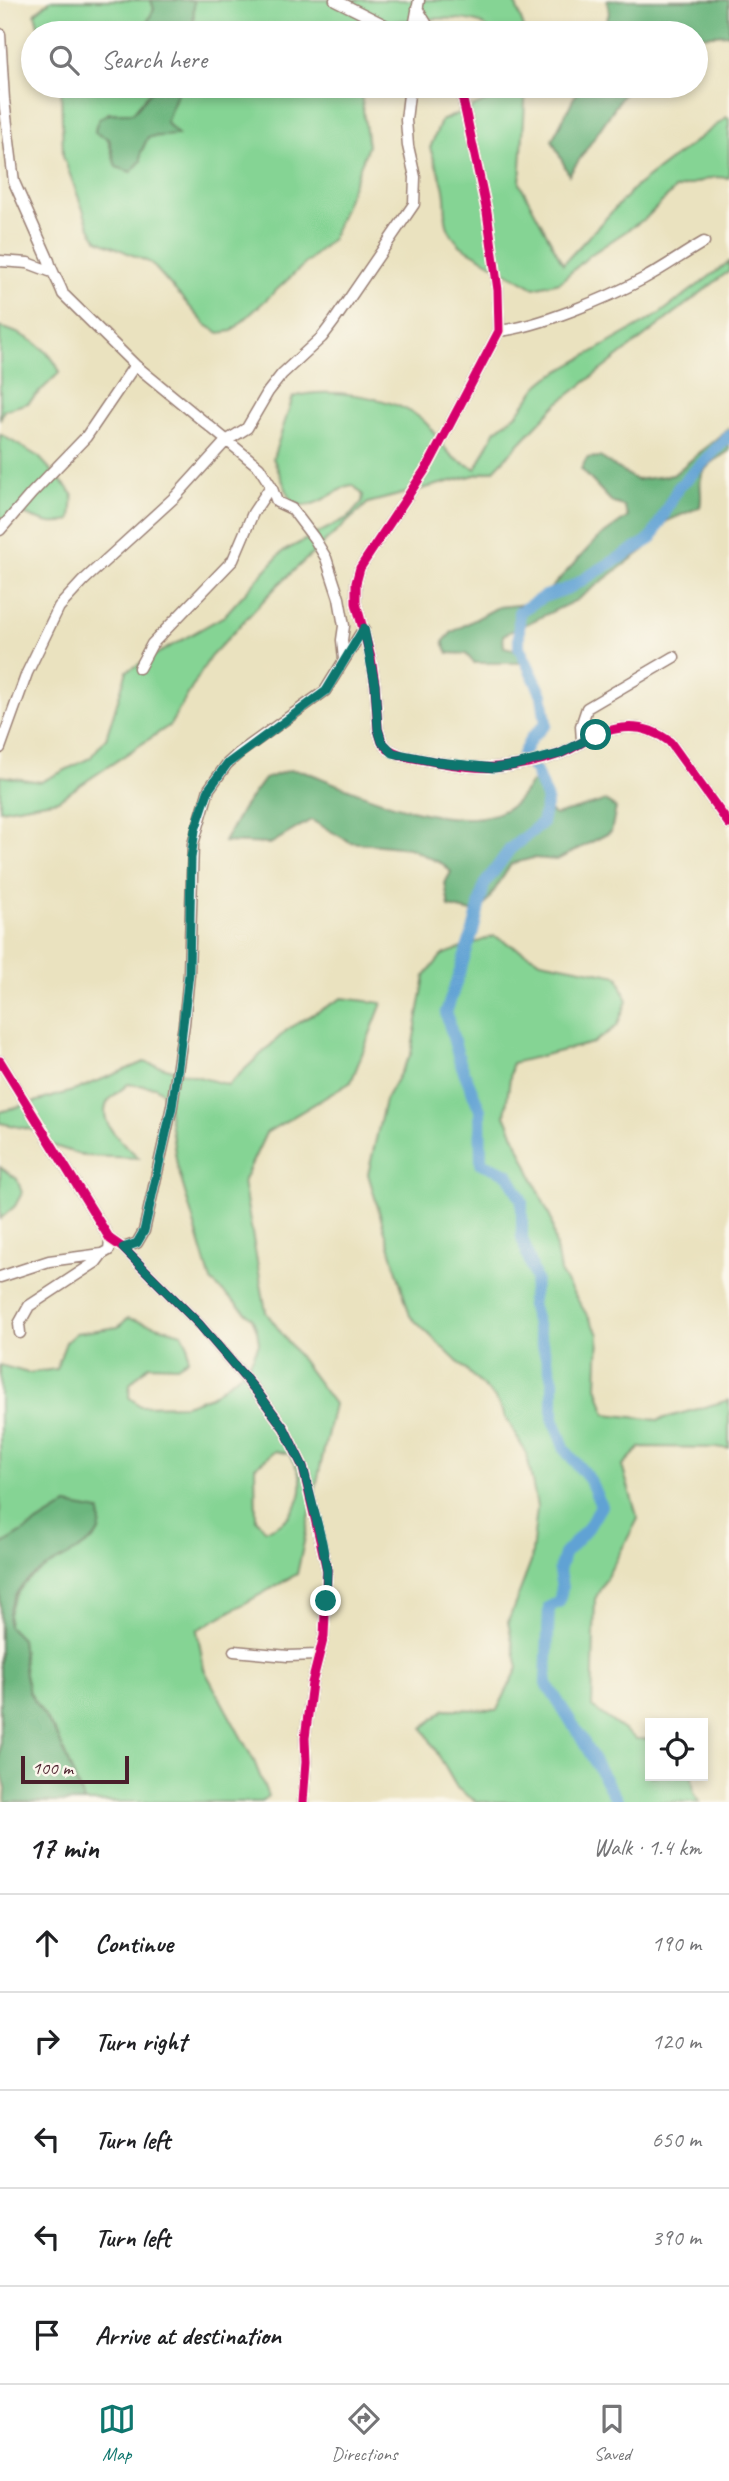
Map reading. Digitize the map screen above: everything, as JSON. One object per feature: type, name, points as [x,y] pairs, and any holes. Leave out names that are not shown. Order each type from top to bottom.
[{"type":"street","points":[[335,0],[377,21]]},
{"type":"street","points":[[418,4],[426,21]]},
{"type":"street","points":[[0,34],[4,100],[14,182],[52,272]]},
{"type":"street","points":[[0,748],[27,673],[59,607],[83,581],[176,496],[226,441],[247,428],[282,374],[322,337],[334,321],[414,204],[415,177],[406,120],[409,98]]},
{"type":"street","points":[[463,98],[487,212],[498,290],[499,331],[429,464],[360,568],[356,583],[356,603],[364,628],[375,685],[378,729],[382,742],[393,753],[438,762],[494,768],[550,756],[576,747],[582,741],[609,730],[634,727],[659,734],[678,752],[729,824]]},
{"type":"street","points":[[499,331],[580,307],[644,279],[704,242]]},
{"type":"street","points":[[0,261],[28,263],[52,272],[58,278],[63,294],[135,365],[259,467],[271,485],[277,502],[292,509],[326,558],[339,598],[344,626],[344,659]]},
{"type":"street","points":[[0,530],[86,437],[135,365]]},
{"type":"street","points":[[139,668],[152,644],[233,560],[254,513],[271,485]]},
{"type":"street","points":[[123,1248],[137,1243],[144,1231],[172,1107],[189,974],[193,844],[206,796],[216,778],[233,759],[326,691],[364,628]]},
{"type":"street","points":[[582,741],[581,726],[587,708],[674,657]]},
{"type":"street","points":[[0,1061],[110,1239],[123,1248],[199,1324],[258,1393],[284,1428],[295,1450],[309,1490],[327,1570],[324,1636],[312,1682],[305,1738],[303,1802]]},
{"type":"street","points":[[0,1277],[49,1261],[102,1254],[109,1250],[110,1239]]},
{"type":"street","points":[[20,1333],[19,1324],[29,1306],[96,1262],[102,1254]]},
{"type":"street","points":[[234,1651],[288,1656],[318,1655]]},
{"type":"green space","points":[[51,0],[151,0],[154,9],[148,21],[37,21],[35,13]]},
{"type":"green space","points":[[151,0],[194,0],[193,21],[148,21],[154,9]]},
{"type":"green space","points":[[194,0],[514,0],[522,21],[445,19],[193,21]]},
{"type":"green space","points":[[607,0],[729,0],[729,34],[708,35],[708,21],[607,21],[609,13]]},
{"type":"green space","points":[[61,98],[145,98],[133,113],[108,113],[108,139],[116,167],[141,161],[141,152],[148,137],[177,134],[166,122],[175,98],[362,98],[368,146],[332,239],[232,331],[219,333],[206,325],[151,263],[98,240],[90,228],[63,156]]},
{"type":"green space","points":[[145,98],[175,98],[166,122],[178,135],[148,137],[141,152],[141,161],[131,172],[116,167],[109,139],[95,133],[99,120],[108,114],[133,113]]},
{"type":"green space","points":[[493,98],[525,98],[520,184],[563,264],[635,187],[727,117],[729,178],[715,177],[675,189],[646,218],[590,255],[560,282],[534,288],[461,246],[449,230],[443,185],[430,148],[441,121]]},
{"type":"green space","points":[[574,98],[621,98],[569,175],[552,140]]},
{"type":"green space","points":[[729,262],[729,271],[557,404],[494,470],[368,503],[278,585],[210,657],[170,725],[58,800],[0,810],[0,776],[41,782],[90,758],[106,738],[127,671],[224,616],[282,552],[349,517],[362,502],[363,495],[353,485],[312,504],[291,501],[273,458],[293,397],[339,393],[373,398],[403,408],[427,424],[454,458],[476,469],[495,431],[517,414],[538,386],[549,377],[658,315]]},
{"type":"green space","points":[[0,327],[36,343],[56,363],[60,372],[28,403],[4,410],[0,420]]},
{"type":"green space","points":[[729,428],[729,451],[702,474],[700,507],[667,521],[645,549],[577,600],[503,635],[504,647],[517,650],[521,663],[474,663],[466,654],[448,653],[443,642],[452,632],[498,607],[537,603],[597,539],[628,517],[624,506],[613,503],[581,469],[587,458],[600,457],[636,480],[673,475]]},
{"type":"green space","points":[[0,434],[39,457],[73,494],[71,520],[52,523],[21,513],[0,524]]},
{"type":"green space","points":[[290,770],[304,771],[380,801],[439,816],[468,818],[493,815],[514,804],[531,783],[543,782],[544,807],[555,815],[605,801],[616,808],[611,832],[557,860],[533,858],[511,864],[484,907],[472,912],[449,907],[445,883],[451,872],[443,864],[409,848],[350,842],[311,820],[270,844],[224,842],[242,809],[264,779]]},
{"type":"green space","points":[[494,936],[541,961],[618,976],[627,1001],[617,1026],[593,1043],[512,1063],[505,1115],[551,1219],[560,1272],[599,1334],[597,1386],[606,1414],[658,1420],[729,1400],[729,1448],[641,1447],[622,1466],[638,1519],[595,1599],[592,1707],[636,1739],[645,1739],[645,1781],[693,1781],[694,1793],[699,1802],[477,1802],[457,1788],[423,1728],[445,1709],[497,1710],[518,1668],[508,1622],[531,1562],[537,1507],[527,1455],[495,1398],[410,1316],[368,1174],[385,1100],[411,1054],[425,976],[442,955]]},
{"type":"green space","points":[[342,998],[382,1003],[351,1082],[266,1133],[243,1182],[266,1312],[334,1404],[297,1574],[197,1630],[204,1669],[254,1761],[268,1796],[262,1802],[84,1802],[58,1737],[29,1692],[21,1639],[8,1626],[10,1609],[25,1583],[50,1564],[92,1541],[67,1505],[0,1546],[0,1365],[28,1373],[56,1369],[66,1342],[76,1333],[118,1327],[128,1318],[182,1333],[188,1345],[188,1359],[177,1366],[149,1365],[130,1384],[129,1397],[140,1406],[185,1405],[211,1396],[245,1370],[259,1343],[252,1318],[211,1281],[177,1165],[166,1095],[155,1087],[128,1084],[107,1103],[105,1111],[109,1127],[139,1158],[85,1156],[51,1145],[33,1130],[0,1123],[0,1112],[76,1090],[144,1062],[228,1085],[289,1028]],"holes":[[[275,1451],[289,1454],[301,1477],[300,1497],[287,1518],[265,1530],[256,1519],[255,1467]]]},
{"type":"green space","points":[[0,1167],[17,1179],[22,1193],[15,1206],[0,1219]]},
{"type":"green space","points":[[67,1505],[100,1511],[99,1531],[95,1538],[30,1578],[21,1587],[10,1610],[8,1626],[21,1639],[29,1692],[58,1737],[84,1802],[5,1802],[6,1788],[0,1767],[0,1546]]},
{"type":"waterway","points":[[618,1802],[546,1683],[549,1607],[559,1602],[562,1588],[559,1571],[564,1554],[588,1528],[601,1506],[590,1480],[565,1450],[553,1418],[553,1381],[531,1304],[536,1280],[522,1238],[522,1201],[508,1174],[481,1163],[480,1110],[460,1062],[446,1013],[474,928],[484,885],[510,849],[542,823],[547,800],[535,770],[522,756],[531,738],[546,724],[542,695],[519,647],[519,612],[543,597],[569,588],[651,539],[678,488],[729,436]]},
{"type":"cycle path","points":[[463,98],[487,212],[498,290],[499,331],[429,464],[360,568],[356,583],[356,603],[371,658],[378,729],[382,742],[388,749],[403,756],[457,765],[497,767],[553,756],[611,730],[647,730],[670,742],[729,824]]},
{"type":"cycle path","points":[[0,1061],[110,1239],[123,1248],[199,1324],[258,1393],[284,1428],[303,1467],[327,1570],[324,1636],[312,1683],[305,1738],[303,1802]]},
{"type":"route","points":[[326,1601],[327,1570],[322,1542],[303,1467],[284,1428],[199,1324],[123,1248],[137,1243],[144,1231],[172,1107],[189,974],[191,858],[200,815],[209,789],[227,764],[326,691],[364,628],[375,685],[378,729],[382,742],[393,753],[438,762],[494,768],[559,754],[596,735]]}]
